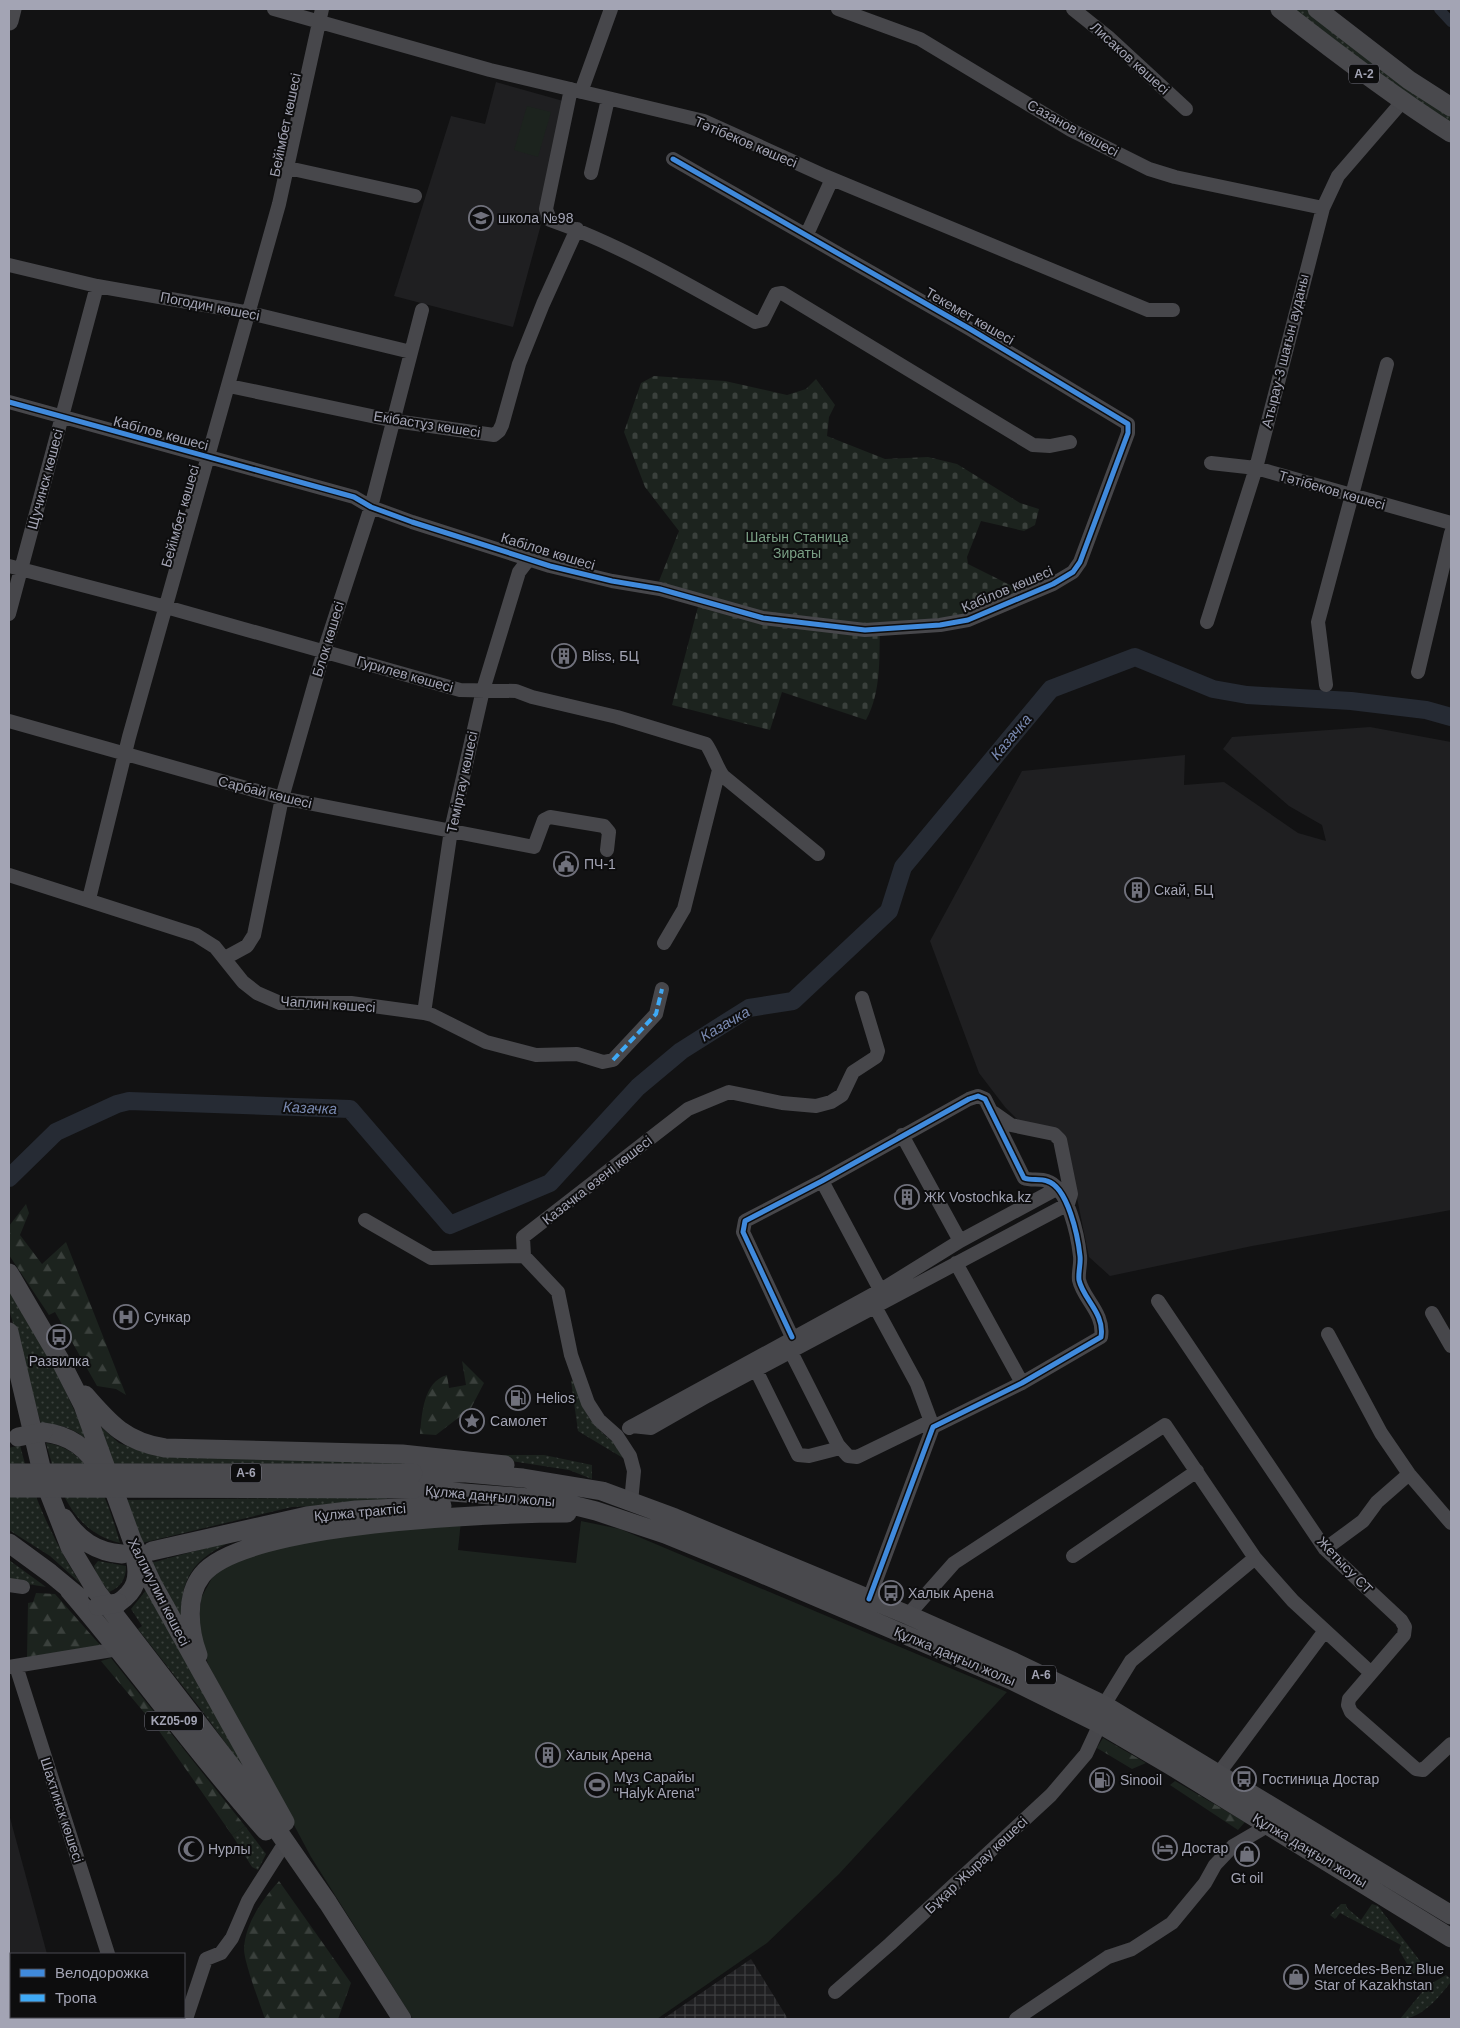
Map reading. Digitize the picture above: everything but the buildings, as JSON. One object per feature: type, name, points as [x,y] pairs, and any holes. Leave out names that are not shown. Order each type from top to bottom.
[{"type":"main road","points":[[9,22],[12,9]]},
{"type":"main road","name":"A-2","points":[[1280,9],[1339,56],[1402,102],[1451,133]]},
{"type":"main road","name":"A-2","points":[[1317,9],[1409,80],[1451,108]]},
{"type":"main road","name":"Халлиулин көшесі","points":[[9,1273],[60,1360],[94,1432],[116,1500],[127,1547],[148,1559],[222,1709],[328,1903]]},
{"type":"main road","points":[[9,1332],[58,1508],[73,1531],[92,1546],[106,1552],[127,1547],[138,1567],[136,1586],[131,1593],[118,1602],[98,1606],[88,1603],[69,1590],[50,1572],[9,1543]]},
{"type":"main road","points":[[60,1360],[102,1415],[127,1437],[145,1445],[165,1448],[295,1450],[467,1460],[542,1471],[571,1479],[602,1492]]},
{"type":"main road","points":[[13,1438],[39,1440],[62,1436],[78,1443],[98,1466],[116,1500]]},
{"type":"main road","points":[[39,1440],[60,1526],[70,1547],[97,1592],[248,1788],[328,1903]]},
{"type":"main road","points":[[9,1473],[79,1480]]},
{"type":"main road","name":"Құлжа даңғыл жолы","points":[[414,1481],[466,1473],[523,1478],[602,1492],[631,1502],[908,1615],[1014,1662],[1104,1706],[1219,1773],[1451,1915]]},
{"type":"main road","points":[[9,1488],[79,1480]]},
{"type":"main road","name":"A-6","points":[[79,1480],[414,1481]]},
{"type":"main road","name":"Құлжа даңғыл жолы","points":[[414,1481],[462,1491],[564,1503],[629,1522],[750,1569],[1011,1680],[1100,1724],[1449,1936]]},
{"type":"main road","name":"Құлжа трактісі","points":[[148,1559],[307,1516],[356,1510],[496,1506],[567,1513],[629,1522]]},
{"type":"main road","points":[[222,1709],[197,1653],[192,1635],[190,1616],[192,1597],[201,1575],[223,1556],[268,1542],[354,1527],[461,1516],[567,1513]]},
{"type":"main road","name":"KZ05-09","points":[[69,1590],[118,1649],[208,1765],[328,1903],[402,2019]]},
{"type":"street","name":"Тәтібеков көшесі","points":[[274,9],[321,15],[490,70],[704,121],[832,178],[1148,310],[1173,310]]},
{"type":"street","points":[[611,9],[576,91],[546,212],[550,220],[578,230],[755,322],[763,320],[776,294],[782,293],[1033,445],[1050,446],[1070,442]]},
{"type":"street","name":"Сазанов көшесі","points":[[838,9],[920,39],[1071,130],[1149,169],[1175,177],[1323,208]]},
{"type":"street","name":"Лисаков көшесі","points":[[1074,9],[1108,36],[1186,109]]},
{"type":"street","name":"Бейімбет көшесі","points":[[89,899],[125,753],[250,313],[288,168],[321,15]]},
{"type":"street","points":[[592,173],[608,99]]},
{"type":"street","name":"Атырау-3 шағын ауданы","points":[[1207,622],[1256,468],[1323,208],[1338,176],[1402,102]]},
{"type":"street","name":"Текемет көшесі","points":[[673,158],[807,234],[1128,424],[1128,433],[1080,562]]},
{"type":"street","points":[[288,168],[415,196]]},
{"type":"street","points":[[807,234],[832,178]]},
{"type":"street","name":"Екібастұз көшесі","points":[[229,386],[394,421],[494,435],[499,431],[519,364],[543,304],[578,230]]},
{"type":"street","name":"Погодин көшесі","points":[[9,265],[96,286],[250,313],[411,352]]},
{"type":"street","name":"Щучинск көшесі","points":[[9,614],[15,567],[62,417],[96,286]]},
{"type":"street","name":"Блок көшесі","points":[[225,958],[247,946],[254,935],[282,798],[324,652],[371,507],[422,310]]},
{"type":"street","points":[[1326,686],[1318,622],[1387,364]]},
{"type":"street","name":"Кабілов көшесі","points":[[9,402],[354,498],[371,507],[529,559],[612,581],[660,589],[763,618],[865,630],[940,625],[968,620],[1053,584],[1073,572],[1080,562]]},
{"type":"street","name":"Тәтібеков көшесі","points":[[1211,463],[1256,468],[1451,523]]},
{"type":"street","points":[[1418,672],[1451,533]]},
{"type":"street","name":"Теміртау көшесі","points":[[424,1013],[451,830],[483,690],[519,572],[529,559]]},
{"type":"street","name":"Гурилев көшесі","points":[[15,567],[166,607],[460,690],[516,691],[532,697],[617,717],[706,744],[714,755],[719,770],[818,854]]},
{"type":"street","name":"Сарбай көшесі","points":[[9,721],[282,798],[534,847],[544,820],[550,817],[604,826],[609,832],[607,850]]},
{"type":"street","points":[[664,943],[684,909],[719,770]]},
{"type":"street","name":"Чаплин көшесі","points":[[9,875],[89,899],[196,935],[215,947],[243,982],[257,993],[280,1003],[351,1003],[424,1013],[432,1015],[486,1042],[536,1055],[577,1054],[608,1062],[613,1060],[635,1039],[656,1014],[662,989]]},
{"type":"street","name":"Казачка өзені көшесі","points":[[524,1256],[524,1237],[688,1109],[729,1092],[782,1103],[816,1106],[831,1102],[842,1095],[853,1072],[876,1057],[878,1052],[862,998]]},
{"type":"street","points":[[791,1352],[840,1448],[848,1456],[857,1457],[1022,1383],[1101,1337],[1102,1330],[1095,1309],[1079,1280],[1080,1256],[1068,1204],[1058,1188],[1047,1180],[1024,1178],[992,1111],[984,1099],[978,1096],[969,1099],[822,1181],[745,1221],[742,1227],[792,1337]]},
{"type":"street","points":[[617,1436],[792,1337],[956,1263],[1068,1204],[1071,1194],[1060,1140],[1054,1134],[1011,1125],[992,1111]]},
{"type":"street","points":[[902,1135],[960,1241]]},
{"type":"street","points":[[822,1181],[917,1384],[932,1424],[869,1599]]},
{"type":"street","points":[[632,1426],[651,1428],[791,1352],[878,1299],[960,1241],[1058,1188]]},
{"type":"street","points":[[365,1220],[431,1258],[524,1256],[558,1292],[571,1355],[588,1403],[599,1420],[617,1436],[630,1456],[634,1471],[631,1502]]},
{"type":"street","points":[[956,1263],[1022,1383]]},
{"type":"street","name":"Жетысу СТ","points":[[1158,1301],[1325,1549],[1401,1620],[1405,1627],[1404,1635],[1370,1672],[1349,1700],[1348,1705],[1351,1712],[1416,1769],[1423,1770],[1428,1767],[1450,1747]]},
{"type":"street","points":[[1432,1312],[1451,1346]]},
{"type":"street","points":[[1328,1334],[1381,1433],[1409,1474],[1451,1523]]},
{"type":"street","points":[[756,1370],[798,1455],[809,1456],[840,1448]]},
{"type":"street","points":[[908,1615],[954,1563],[1165,1425],[1255,1558],[1324,1632],[1370,1672]]},
{"type":"street","points":[[1073,1556],[1197,1471]]},
{"type":"street","points":[[1325,1549],[1363,1521],[1377,1502],[1409,1474]]},
{"type":"street","points":[[1104,1706],[1131,1661],[1255,1558]]},
{"type":"street","points":[[1219,1773],[1324,1632]]},
{"type":"street","points":[[12,1666],[118,1649]]},
{"type":"street","name":"Шахтинск көшесі","points":[[12,1666],[108,1953]]},
{"type":"street","name":"Бұқар Жырау көшесі","points":[[835,1992],[890,1944],[1051,1795],[1086,1754],[1100,1724]]},
{"type":"street","points":[[1016,2019],[1108,1957],[1132,1949],[1172,1923],[1205,1882],[1215,1865],[1233,1846],[1268,1825]]},
{"type":"street","points":[[185,2017],[187,2016],[206,1959],[221,1953],[232,1938],[248,1902],[282,1849]]},
{"type":"shaded area","name":"школа №98","points":[[496,82],[574,104],[513,327],[394,296],[451,116],[485,124]]},
{"type":"shaded area","points":[[1370,727],[1451,742],[1451,1210],[1252,1246],[1110,1276],[1089,1257],[1067,1149],[1021,1123],[1005,1107],[979,1073],[930,941],[1022,771],[1185,755],[1184,785],[1224,782],[1298,833],[1326,841],[1322,825],[1289,806],[1223,749],[1232,737]]},
{"type":"shaded area","points":[[9,1814],[47,1953],[10,1953],[10,2018],[64,2019],[9,2019]]},
{"type":"shaded area","points":[[751,1959],[788,2019],[663,2019]]},
{"type":"green space","points":[[1293,9],[1307,9],[1451,115],[1451,126],[1399,91]]},
{"type":"green space","points":[[527,106],[551,112],[538,157],[514,150]]},
{"type":"green space","name":"Шағын Станица Зираты","points":[[654,376],[725,381],[787,395],[806,389],[816,379],[835,405],[829,417],[827,436],[885,459],[928,457],[957,464],[1020,503],[1039,509],[1035,525],[1024,531],[981,521],[967,557],[968,564],[1024,592],[958,618],[880,623],[877,685],[875,697],[866,720],[782,692],[770,730],[672,705],[699,603],[698,597],[659,581],[679,531],[645,487],[624,432],[641,383]]},
{"type":"green space","points":[[26,1204],[29,1213],[20,1235],[42,1264],[66,1242],[126,1395],[116,1389],[97,1386],[55,1312],[49,1315],[9,1255],[9,1226]]},
{"type":"green space","points":[[9,1289],[57,1373],[89,1442],[78,1433],[67,1428],[41,1424],[9,1309]]},
{"type":"green space","points":[[462,1361],[484,1383],[471,1408],[436,1435],[420,1434],[425,1400],[433,1384],[447,1375],[449,1388],[466,1385]]},
{"type":"green space","points":[[574,1380],[590,1420],[602,1433],[622,1449],[623,1458],[578,1431],[571,1381]]},
{"type":"green space","points":[[100,1426],[119,1443],[146,1453],[372,1458],[453,1468],[115,1469]]},
{"type":"green space","points":[[46,1443],[62,1447],[76,1455],[87,1467],[104,1496],[120,1543],[103,1537],[78,1518],[62,1491]]},
{"type":"green space","points":[[20,1445],[44,1517],[80,1583],[50,1556],[9,1530],[9,1448]]},
{"type":"green space","points":[[500,1455],[544,1455],[592,1465],[592,1479],[569,1470],[499,1459]]},
{"type":"green space","points":[[387,1497],[386,1503],[292,1507],[142,1543],[126,1500]]},
{"type":"green space","name":"Мұз Сарайы \"Halyk Arena\"","points":[[461,1521],[458,1550],[576,1563],[581,1521],[620,1529],[1007,1692],[839,1874],[767,1943],[657,2019],[413,2019],[311,1857],[208,1664],[198,1630],[201,1598],[212,1578],[222,1569],[272,1546]]},
{"type":"green space","points":[[235,1540],[208,1555],[191,1573],[183,1596],[183,1627],[151,1563]]},
{"type":"green space","points":[[9,1560],[46,1587],[9,1581]]},
{"type":"green space","points":[[98,1561],[126,1566],[125,1575],[117,1588],[109,1592],[97,1575],[94,1566]]},
{"type":"green space","points":[[147,1589],[255,1784],[203,1712],[138,1629],[142,1626],[131,1609]]},
{"type":"green space","points":[[36,1593],[55,1594],[101,1646],[27,1657],[28,1603],[33,1602]]},
{"type":"green space","points":[[111,1658],[245,1826],[232,1835],[157,1728],[101,1661]]},
{"type":"green space","points":[[1103,1738],[1146,1763],[1132,1769],[1097,1748]]},
{"type":"green space","points":[[1175,1781],[1245,1822],[1238,1830],[1170,1785]]},
{"type":"green space","points":[[245,1826],[266,1854],[258,1870],[252,1867],[232,1835]]},
{"type":"green space","points":[[279,1881],[351,1983],[338,2019],[265,2019],[249,1973],[244,1949],[245,1939],[256,1912]]},
{"type":"green space","points":[[1341,1904],[1346,1904],[1347,1908],[1361,1920],[1372,1904],[1378,1906],[1420,1961],[1419,1970],[1413,1974],[1399,1950],[1401,1945],[1340,1913],[1335,1919],[1330,1915]]},
{"type":"green space","points":[[1446,1975],[1451,1979],[1451,1982],[1429,2007],[1408,2018],[1400,2019],[1427,1986]]},
{"type":"waterway","points":[[1439,9],[1451,22]]},
{"type":"waterway","name":"Казачка","points":[[9,1178],[56,1132],[117,1104],[129,1101],[350,1109],[450,1225],[550,1183],[638,1087],[681,1051],[749,1008],[793,1001],[889,911],[903,867],[1051,689],[1135,657],[1213,689],[1247,695],[1351,701],[1426,710],[1451,717]]},
{"type":"marked path","points":[[613,1060],[656,1014],[662,989]]},
{"type":"cycle path","points":[[9,402],[354,497],[371,507],[412,522],[550,566],[612,581],[660,589],[763,618],[865,630],[940,625],[968,620],[1053,584],[1073,572],[1080,562],[1128,433],[1128,424],[970,329],[673,159]]},
{"type":"cycle path","points":[[792,1337],[743,1232],[745,1221],[822,1181],[969,1099],[978,1096],[985,1099],[1024,1178],[1047,1181],[1054,1185],[1066,1202],[1071,1214],[1079,1248],[1079,1280],[1081,1287],[1097,1313],[1100,1321],[1101,1337],[1022,1383],[933,1427],[869,1599]]},
{"type":"place","name":"школа №98","points":[[481,218]]},
{"type":"place","name":"Bliss, БЦ","points":[[564,656]]},
{"type":"place","name":"ПЧ-1","points":[[566,864]]},
{"type":"place","name":"Скай, БЦ","points":[[1137,890]]},
{"type":"place","name":"ЖК Vostochka.kz","points":[[907,1197]]},
{"type":"place","name":"Сункар","points":[[126,1317]]},
{"type":"place","name":"Развилка","points":[[59,1337]]},
{"type":"place","name":"Helios","points":[[518,1398]]},
{"type":"place","name":"Самолет","points":[[472,1421]]},
{"type":"place","name":"Халык Арена","points":[[891,1593]]},
{"type":"place","name":"Халық Арена","points":[[548,1755]]},
{"type":"place","name":"Гостиница Достар","points":[[1244,1779]]},
{"type":"place","name":"Sinooil","points":[[1102,1780]]},
{"type":"place","name":"Мұз Сарайы \"Halyk Arena\"","points":[[597,1785]]},
{"type":"place","name":"Достар","points":[[1165,1848]]},
{"type":"place","name":"Нурлы","points":[[191,1849]]},
{"type":"place","name":"Gt oil","points":[[1247,1854]]},
{"type":"place","name":"Mercedes-Benz Blue Star of Kazakhstan","points":[[1296,1977]]}]
